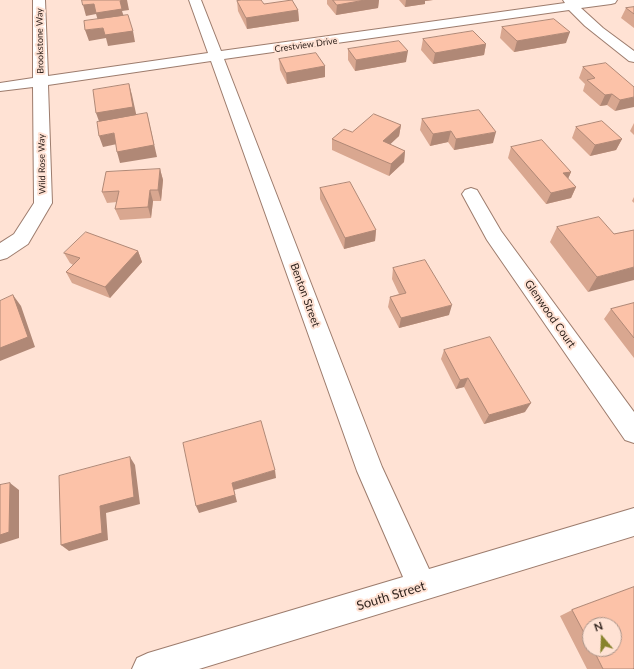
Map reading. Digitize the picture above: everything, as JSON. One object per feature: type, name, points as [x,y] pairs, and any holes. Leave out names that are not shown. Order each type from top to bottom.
[{"type":"street","name":"Brookstone Way","points":[[39,0],[41,82]]},
{"type":"street","name":"Benton Street","points":[[195,0],[370,471],[422,586]]},
{"type":"street","name":"Crestview Drive","points":[[0,88],[265,50],[571,3],[611,0]]},
{"type":"street","points":[[571,3],[589,22],[634,58]]},
{"type":"street","name":"Wild Rose Way","points":[[0,253],[21,239],[43,203],[41,82]]},
{"type":"street","name":"Glenwood Court","points":[[471,194],[494,235],[634,432]]},
{"type":"street","name":"South Street","points":[[148,669],[634,522]]},
{"type":"building","points":[[82,0],[123,0],[120,1],[122,9],[96,13],[94,4],[83,5]]},
{"type":"building","points":[[261,0],[264,4],[292,0],[298,10],[246,18],[237,1]]},
{"type":"building","points":[[333,0],[365,0],[337,5]]},
{"type":"building","points":[[634,7],[634,14],[626,8]]},
{"type":"building","points":[[128,15],[133,31],[105,35],[103,28],[85,30],[84,21]]},
{"type":"building","points":[[554,19],[570,32],[517,41],[502,27]]},
{"type":"building","points":[[473,31],[486,44],[435,53],[423,39]]},
{"type":"building","points":[[399,41],[408,51],[356,60],[348,49]]},
{"type":"building","points":[[316,53],[325,66],[286,73],[279,59]]},
{"type":"building","points":[[606,63],[634,87],[634,97],[620,100],[612,94],[605,95],[587,80],[595,78],[583,67]]},
{"type":"building","points":[[129,84],[133,107],[96,113],[93,90]]},
{"type":"building","points":[[479,110],[496,132],[456,139],[451,131],[433,134],[422,119]]},
{"type":"building","points":[[147,113],[154,145],[117,152],[114,133],[99,136],[97,122]]},
{"type":"building","points":[[374,114],[401,125],[383,141],[405,151],[391,164],[332,139],[344,129],[352,132]]},
{"type":"building","points":[[602,121],[622,139],[595,145],[576,127]]},
{"type":"building","points":[[542,140],[571,172],[563,173],[576,187],[551,193],[511,147]]},
{"type":"building","points":[[160,169],[158,190],[150,190],[148,207],[115,209],[119,191],[102,192],[106,172]]},
{"type":"building","points":[[350,182],[376,230],[345,238],[320,188]]},
{"type":"building","points":[[599,217],[614,234],[634,230],[634,267],[597,277],[557,227]]},
{"type":"building","points":[[86,232],[138,251],[105,287],[66,272],[80,258],[64,253]]},
{"type":"building","points":[[425,260],[452,305],[401,318],[390,297],[406,293],[393,268]]},
{"type":"building","points":[[13,295],[28,337],[0,348],[0,301]]},
{"type":"building","points":[[634,303],[634,338],[611,309]]},
{"type":"building","points":[[490,337],[531,403],[489,415],[468,378],[460,380],[444,350]]},
{"type":"building","points":[[261,421],[275,470],[232,483],[235,495],[196,506],[183,443]]},
{"type":"building","points":[[130,457],[134,497],[100,506],[102,533],[61,545],[59,476]]},
{"type":"building","points":[[10,483],[9,532],[0,535],[0,485]]},
{"type":"building","points":[[634,587],[634,668],[603,669],[597,657],[622,657],[622,617],[582,617],[582,629],[572,610]]}]
